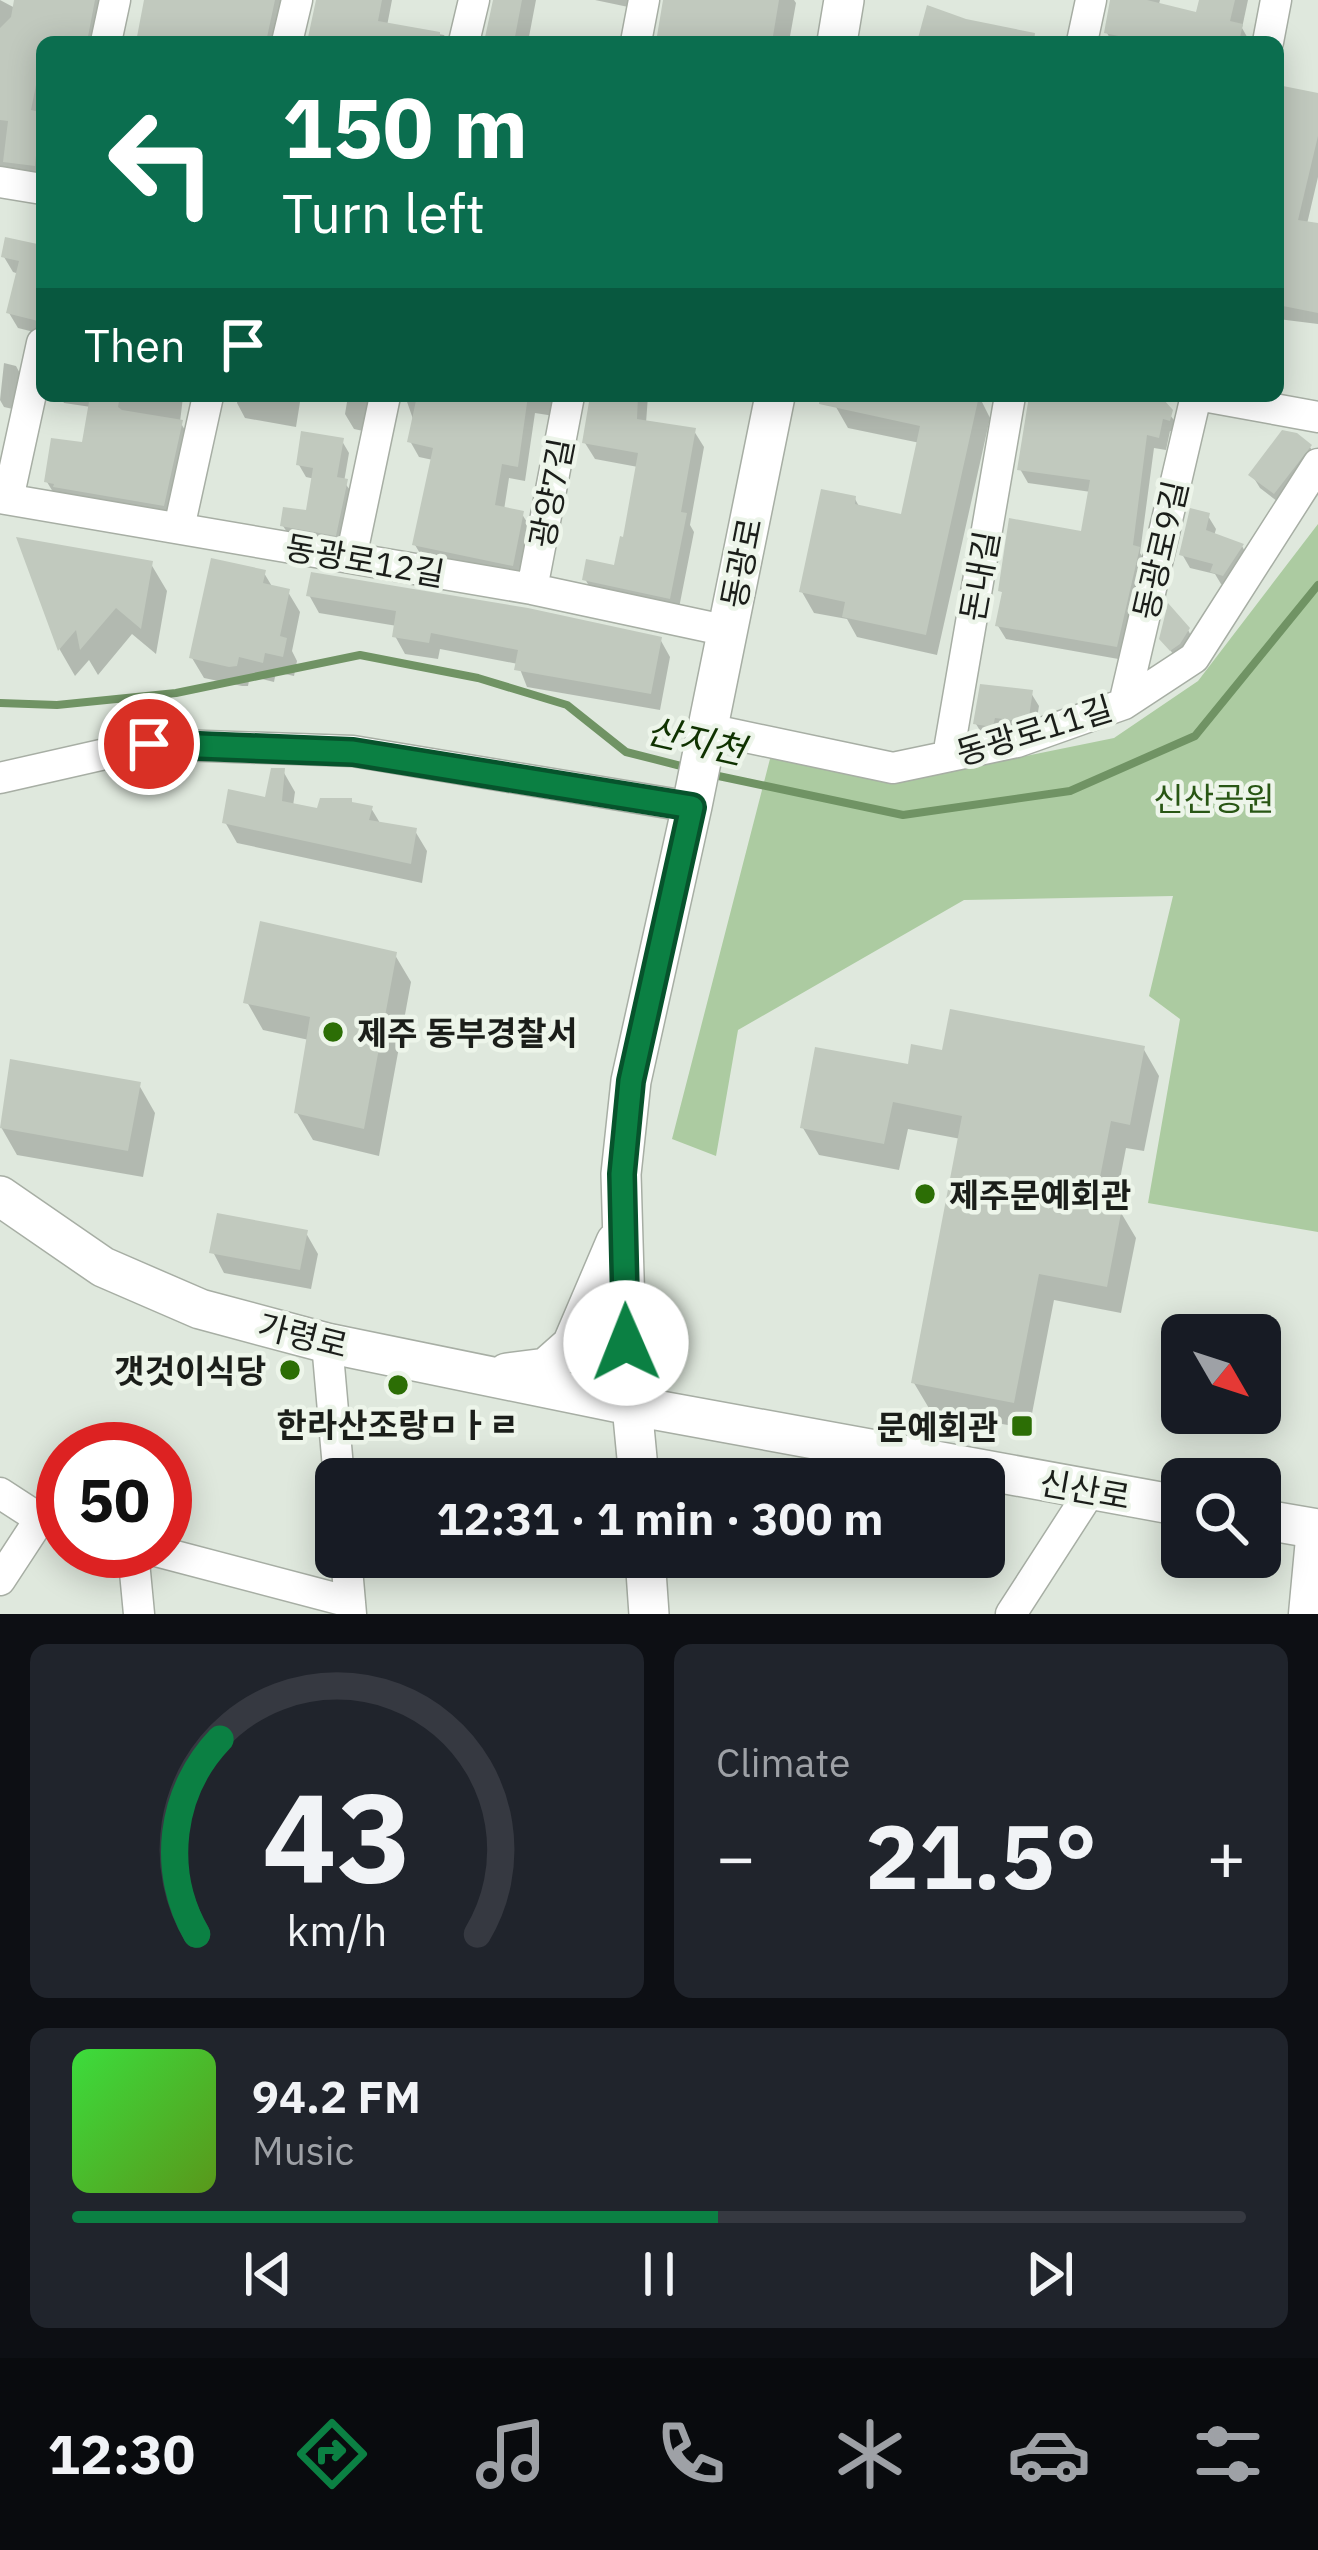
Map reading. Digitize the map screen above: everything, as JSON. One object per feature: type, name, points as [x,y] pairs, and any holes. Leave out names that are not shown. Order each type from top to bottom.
[{"type":"main road","points":[[838,36],[844,0]]},
{"type":"main road","name":"동광로","points":[[692,806],[774,402]]},
{"type":"main road","points":[[638,1458],[626,1343],[622,1174],[631,1081],[692,806]]},
{"type":"main road","name":"가령로","points":[[0,1196],[103,1267],[200,1310],[327,1342],[634,1406]]},
{"type":"main road","points":[[475,1373],[533,1372],[561,1356],[581,1329],[623,1226]]},
{"type":"main road","name":"신산로","points":[[634,1406],[1161,1502]]},
{"type":"main road","points":[[1281,1523],[1315,1529]]},
{"type":"main road","points":[[647,1578],[650,1614]]},
{"type":"street","points":[[107,36],[115,0]]},
{"type":"street","points":[[288,36],[297,0]]},
{"type":"street","points":[[465,36],[474,0]]},
{"type":"street","points":[[637,36],[644,0]]},
{"type":"street","points":[[1083,36],[1091,0]]},
{"type":"street","points":[[1269,36],[1276,0]]},
{"type":"street","points":[[0,182],[36,188]]},
{"type":"street","points":[[4,498],[36,367]]},
{"type":"street","points":[[179,528],[207,402]]},
{"type":"street","points":[[351,558],[384,402]]},
{"type":"street","name":"광양7길","points":[[532,589],[568,402]]},
{"type":"street","name":"돈내길","points":[[948,756],[1009,402]]},
{"type":"street","name":"동광로9길","points":[[1124,704],[1199,402]]},
{"type":"street","name":"동광로9길","points":[[1234,402],[1318,417]]},
{"type":"street","name":"동광로11길","points":[[708,730],[893,767],[1017,742],[1124,704],[1194,658],[1318,464]]},
{"type":"street","name":"동광로12길","points":[[4,498],[532,589],[728,631]]},
{"type":"street","points":[[0,778],[149,744],[353,752],[692,806]]},
{"type":"street","points":[[327,1342],[337,1458]]},
{"type":"street","points":[[1011,1614],[1091,1490]]},
{"type":"street","points":[[0,1493],[36,1513]]},
{"type":"street","points":[[1304,1614],[1315,1529]]},
{"type":"street","points":[[0,1580],[36,1539]]},
{"type":"street","points":[[192,1562],[351,1608],[348,1578]]},
{"type":"street","points":[[136,1578],[140,1614]]},
{"type":"green space","name":"신산공원","points":[[1318,524],[1318,1232],[1148,1203],[1180,1019],[1149,996],[1173,896],[964,900],[738,1030],[716,1156],[672,1139],[771,755],[898,782],[1114,738],[1198,681]]},
{"type":"building","points":[[14,0],[95,0],[88,36],[36,36],[31,110],[36,111],[35,166],[3,162],[8,121],[0,120],[0,28],[11,17]]},
{"type":"building","points":[[144,0],[275,0],[267,36],[137,36]]},
{"type":"building","points":[[316,0],[382,0],[378,21],[440,32],[440,36],[308,36]]},
{"type":"building","points":[[493,0],[522,0],[515,36],[485,36]]},
{"type":"building","points":[[663,0],[779,0],[773,36],[657,36]]},
{"type":"building","points":[[1110,0],[1147,0],[1196,12],[1199,0],[1235,0],[1230,21],[1243,24],[1240,36],[1104,33]]},
{"type":"building","points":[[927,5],[966,19],[1035,33],[1035,36],[919,36]]},
{"type":"building","points":[[1284,86],[1318,93],[1318,136],[1298,220],[1318,223],[1318,313],[1284,306]]},
{"type":"building","points":[[5,237],[36,244],[36,320],[6,313],[19,261],[1,257]]},
{"type":"building","points":[[89,402],[119,402],[122,410],[183,420],[164,506],[44,482],[51,438],[82,442]]},
{"type":"building","points":[[416,402],[527,402],[518,467],[502,464],[495,505],[524,511],[513,566],[412,545],[433,448],[407,442]]},
{"type":"building","points":[[589,402],[638,402],[637,419],[696,428],[681,512],[687,513],[670,599],[582,580],[586,559],[614,565],[638,453],[582,443]]},
{"type":"building","points":[[978,402],[926,635],[842,617],[845,602],[799,592],[821,489],[856,496],[855,504],[901,514],[920,426],[819,404]]},
{"type":"building","points":[[1028,402],[1166,402],[1173,410],[1170,421],[1163,419],[1159,438],[1147,435],[1133,545],[1140,547],[1117,647],[995,626],[1009,518],[1081,531],[1090,480],[1017,470]]},
{"type":"building","points":[[1282,430],[1297,433],[1312,445],[1274,494],[1248,475]]},
{"type":"building","points":[[301,431],[344,438],[337,477],[348,479],[336,536],[280,526],[283,507],[306,510],[313,468],[296,465]]},
{"type":"building","points":[[1190,508],[1210,513],[1206,530],[1244,544],[1223,576],[1210,572],[1213,564],[1179,555]]},
{"type":"building","points":[[16,537],[153,561],[141,629],[116,608],[80,650],[76,630],[58,651]]},
{"type":"building","points":[[211,558],[266,570],[263,583],[290,589],[280,636],[287,638],[283,657],[265,653],[263,663],[239,657],[237,666],[229,667],[189,658]]},
{"type":"building","points":[[311,572],[528,608],[662,637],[651,694],[514,670],[518,650],[431,633],[429,643],[392,637],[396,611],[306,596]]},
{"type":"building","points":[[1168,603],[1190,628],[1170,651],[1159,639]]},
{"type":"building","points":[[980,684],[1033,690],[1029,717],[1018,721],[995,718],[993,727],[973,724]]},
{"type":"building","points":[[271,768],[285,768],[282,801],[317,808],[320,798],[352,798],[352,802],[373,806],[369,820],[417,828],[411,864],[222,823],[228,789],[265,797]]},
{"type":"building","points":[[260,921],[397,952],[364,1129],[294,1113],[310,1017],[243,1003]]},
{"type":"building","name":"제주문예회관","points":[[950,1009],[1145,1046],[1130,1125],[1111,1121],[1095,1203],[1122,1208],[1107,1287],[1039,1274],[1014,1403],[911,1383],[962,1116],[893,1102],[884,1144],[800,1128],[815,1047],[908,1064],[911,1044],[942,1050]]},
{"type":"building","points":[[10,1059],[141,1082],[128,1151],[0,1128]]},
{"type":"building","points":[[217,1213],[308,1230],[300,1270],[209,1253]]},
{"type":"waterway","name":"산지천","points":[[709,774],[903,815],[1070,791],[1195,736],[1318,585]]},
{"type":"waterway","name":"산지천","points":[[0,703],[57,705],[176,693],[360,655],[478,678],[567,705],[626,752],[689,768]]},
{"type":"place","name":"제주 동부경찰서","points":[[333,1032]]},
{"type":"place","name":"제주문예회관","points":[[925,1194]]},
{"type":"place","name":"갯것이식당","points":[[290,1370]]},
{"type":"place","name":"한라산조랑ㅁㅏㄹ","points":[[398,1385]]},
{"type":"place","name":"문예회관","points":[[1022,1426]]},
{"type":"route","points":[[149,744],[353,752],[692,807],[631,1081],[622,1174],[626,1343]]}]
